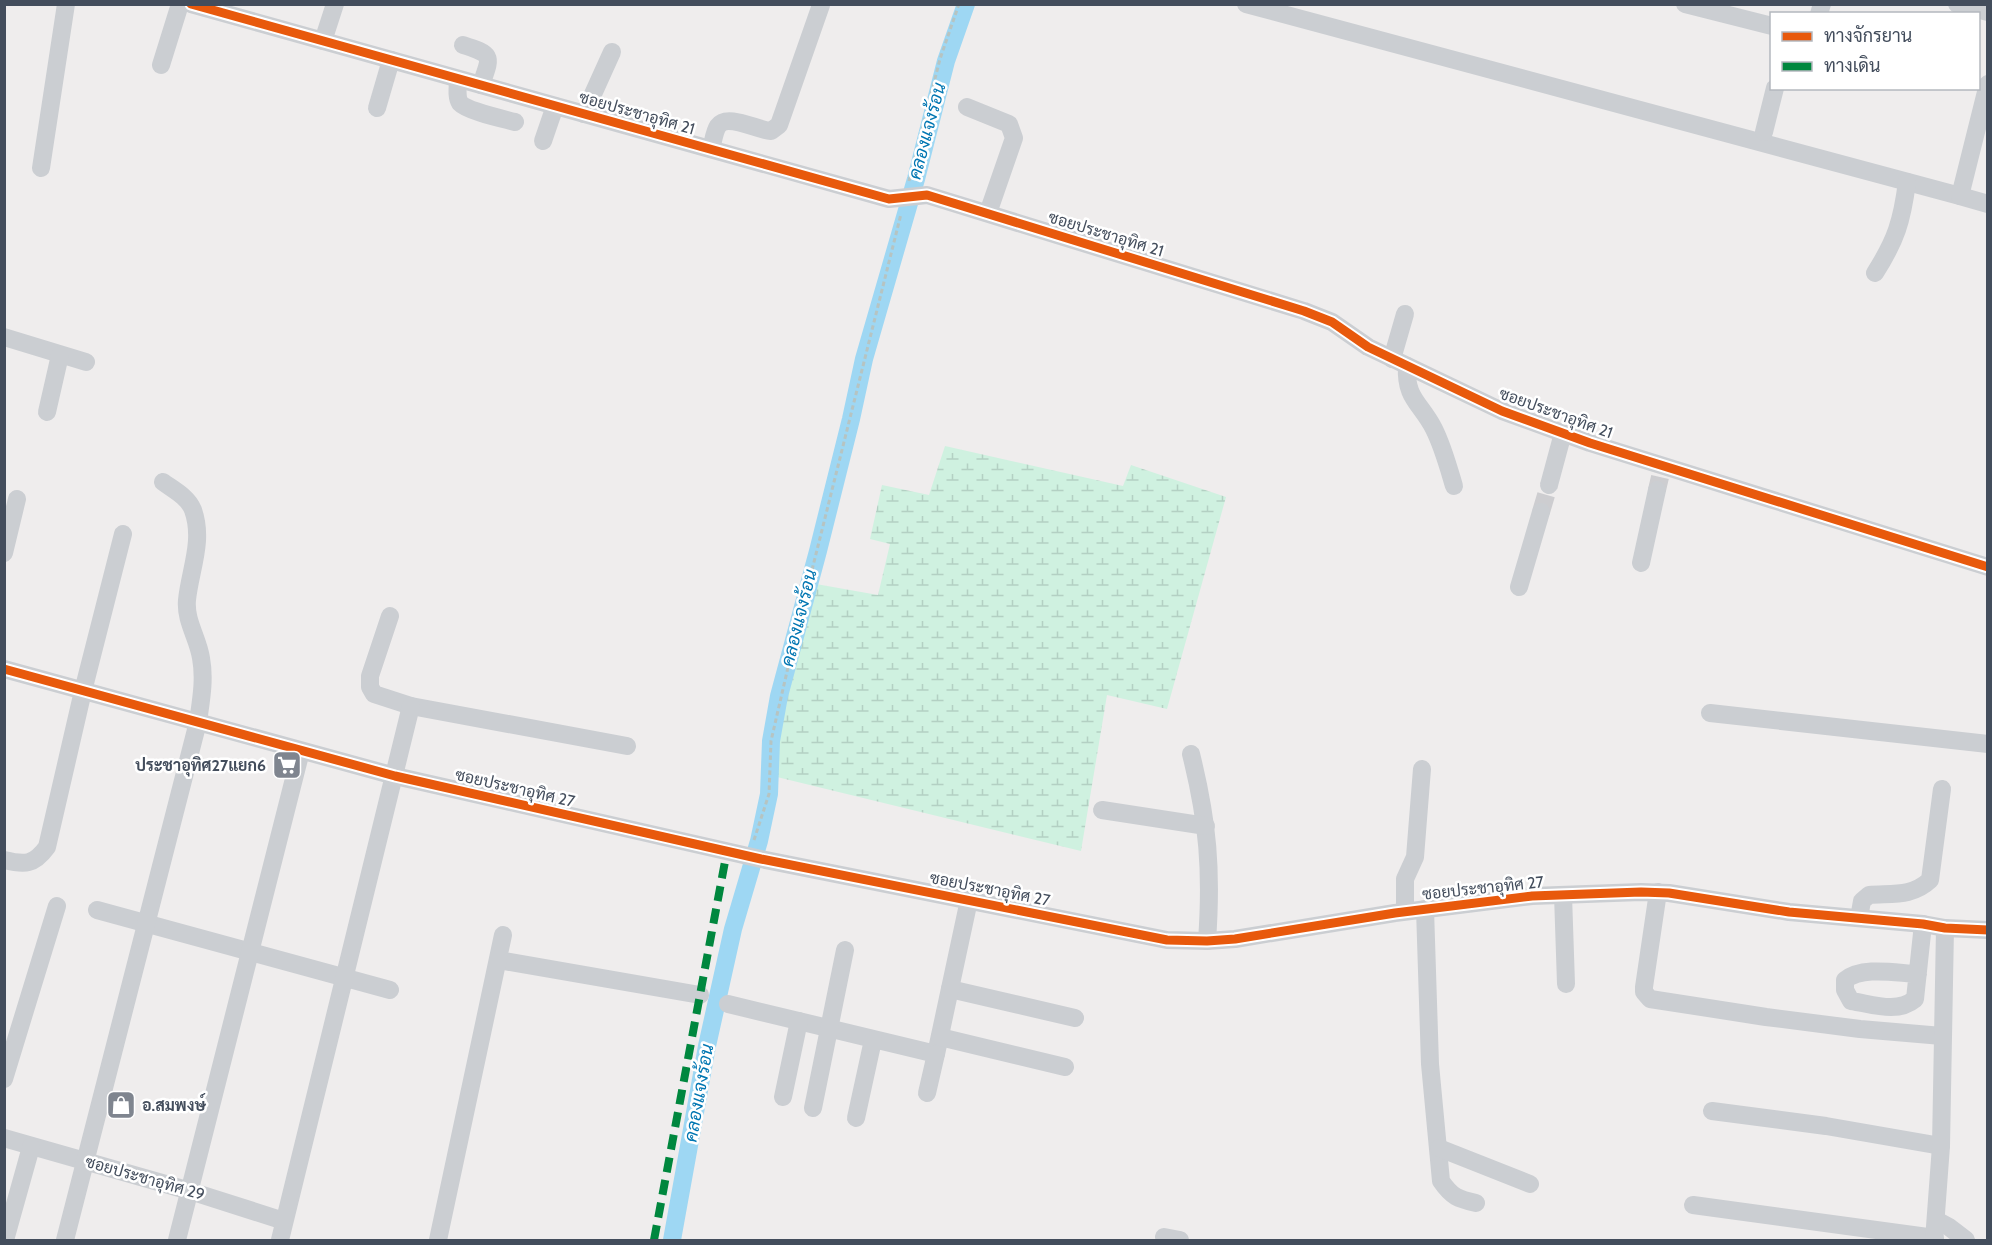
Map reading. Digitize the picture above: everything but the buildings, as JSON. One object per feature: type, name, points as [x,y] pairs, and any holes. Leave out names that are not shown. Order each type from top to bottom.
[{"type":"street","points":[[41,168],[66,4]]},
{"type":"street","points":[[161,65],[180,4]]},
{"type":"street","name":"ซอยประชาอุทิศ 21","points":[[191,4],[889,199],[927,195],[1304,311],[1332,322],[1368,347],[1399,363],[1502,411],[1563,433],[1660,477],[1988,567]]},
{"type":"street","points":[[323,41],[334,4]]},
{"type":"street","points":[[1246,4],[1988,204]]},
{"type":"street","points":[[1685,4],[1770,25]]},
{"type":"street","points":[[1957,4],[1988,12]]},
{"type":"street","points":[[711,149],[717,126],[724,121],[734,120],[771,131],[779,125],[821,5]]},
{"type":"street","points":[[463,45],[483,51],[488,57],[489,62],[481,85]]},
{"type":"street","points":[[584,114],[612,52]]},
{"type":"street","points":[[377,108],[391,60]]},
{"type":"street","points":[[458,79],[460,102],[467,107],[515,122]]},
{"type":"street","points":[[1960,196],[1988,82]]},
{"type":"street","points":[[1764,132],[1774,90]]},
{"type":"street","points":[[543,141],[555,106]]},
{"type":"street","points":[[967,107],[1009,124],[1013,130],[1014,138],[988,213]]},
{"type":"street","points":[[1875,273],[1897,234],[1903,216],[1907,182]]},
{"type":"street","points":[[1405,314],[1399,363],[1410,393],[1442,445],[1454,486]]},
{"type":"street","points":[[4,337],[86,362]]},
{"type":"street","points":[[47,412],[60,354]]},
{"type":"street","points":[[1549,485],[1563,433]]},
{"type":"street","points":[[1641,563],[1660,477]]},
{"type":"street","points":[[65,1240],[198,722],[204,677],[196,639],[189,623],[187,602],[197,556],[193,511],[187,500],[163,482]]},
{"type":"street","points":[[4,553],[17,499]]},
{"type":"street","points":[[1519,587],[1540,512]]},
{"type":"street","points":[[4,860],[27,863],[38,860],[47,847],[83,691],[123,534]]},
{"type":"street","points":[[390,616],[370,676],[370,687],[374,694],[411,706],[627,746]]},
{"type":"street","name":"ซอยประชาอุทิศ 27","points":[[4,669],[395,776],[755,857],[1167,939],[1207,941],[1235,939],[1405,911],[1532,896],[1658,892],[1789,912],[1945,928],[1988,930]]},
{"type":"street","points":[[280,1240],[411,706]]},
{"type":"street","points":[[1710,713],[1988,744]]},
{"type":"street","points":[[177,1240],[301,751]]},
{"type":"street","points":[[1191,754],[1201,792],[1206,826],[1210,896],[1207,941]]},
{"type":"street","points":[[1405,911],[1405,879],[1415,856],[1422,769]]},
{"type":"street","points":[[1859,918],[1862,902],[1869,895],[1909,892],[1920,889],[1930,880],[1941,789]]},
{"type":"street","points":[[1102,810],[1206,826]]},
{"type":"street","points":[[1658,892],[1644,987],[1644,992],[1650,999],[1860,1029],[1942,1036]]},
{"type":"street","points":[[1563,895],[1566,984]]},
{"type":"street","points":[[927,1093],[969,900]]},
{"type":"street","points":[[4,1079],[57,906]]},
{"type":"street","points":[[1425,909],[1430,1064],[1441,1181],[1449,1194],[1476,1203]]},
{"type":"street","points":[[97,910],[390,990]]},
{"type":"street","points":[[1918,974],[1923,924]]},
{"type":"street","points":[[1935,1232],[1941,1146],[1945,928]]},
{"type":"street","points":[[438,1240],[503,935]]},
{"type":"street","points":[[813,1108],[845,950]]},
{"type":"street","points":[[498,960],[700,994]]},
{"type":"street","points":[[950,989],[1075,1018]]},
{"type":"street","points":[[728,1004],[873,1040],[938,1046],[1065,1067]]},
{"type":"street","points":[[783,1097],[799,1022]]},
{"type":"street","points":[[856,1118],[873,1040]]},
{"type":"street","points":[[1712,1111],[1826,1126],[1941,1146]]},
{"type":"street","name":"ซอยประชาอุทิศ 29","points":[[4,1138],[190,1191],[284,1221]]},
{"type":"street","points":[[5,1240],[31,1147]]},
{"type":"street","points":[[1438,1148],[1530,1184]]},
{"type":"street","points":[[1694,1205],[1935,1232],[1949,1227],[1966,1240]]},
{"type":"path","points":[[907,191],[940,59],[959,4]]},
{"type":"path","points":[[755,857],[769,794],[771,741],[901,214]]},
{"type":"green space","points":[[945,446],[1123,486],[1131,465],[1226,497],[1167,709],[1107,695],[1081,851],[777,777],[773,763],[778,719],[816,584],[878,595],[890,544],[870,539],[882,485],[929,495]]},
{"type":"waterway","name":"คลองแจงร้อน","points":[[672,1240],[707,1046],[733,929],[759,841],[769,794],[771,741],[779,696],[818,551],[864,359],[916,179],[946,61],[966,4]]},
{"type":"tunnel","points":[[1657,490],[1660,477]]},
{"type":"tunnel","points":[[1541,512],[1549,485]]},
{"type":"marked path","points":[[654,1240],[727,851]]},
{"type":"cycle path","points":[[191,4],[889,199],[927,195],[1304,311],[1332,322],[1368,347],[1502,411],[1590,443],[1988,567]]},
{"type":"cycle path","points":[[4,669],[395,776],[761,859],[1167,940],[1235,939],[1395,913],[1532,896],[1641,892],[1669,893],[1789,912],[1945,928],[1988,930]]},
{"type":"place","name":"ประชาอุทิศ27แยก6","points":[[287,765]]},
{"type":"place","name":"อ.สมพงษ์","points":[[121,1105]]}]
